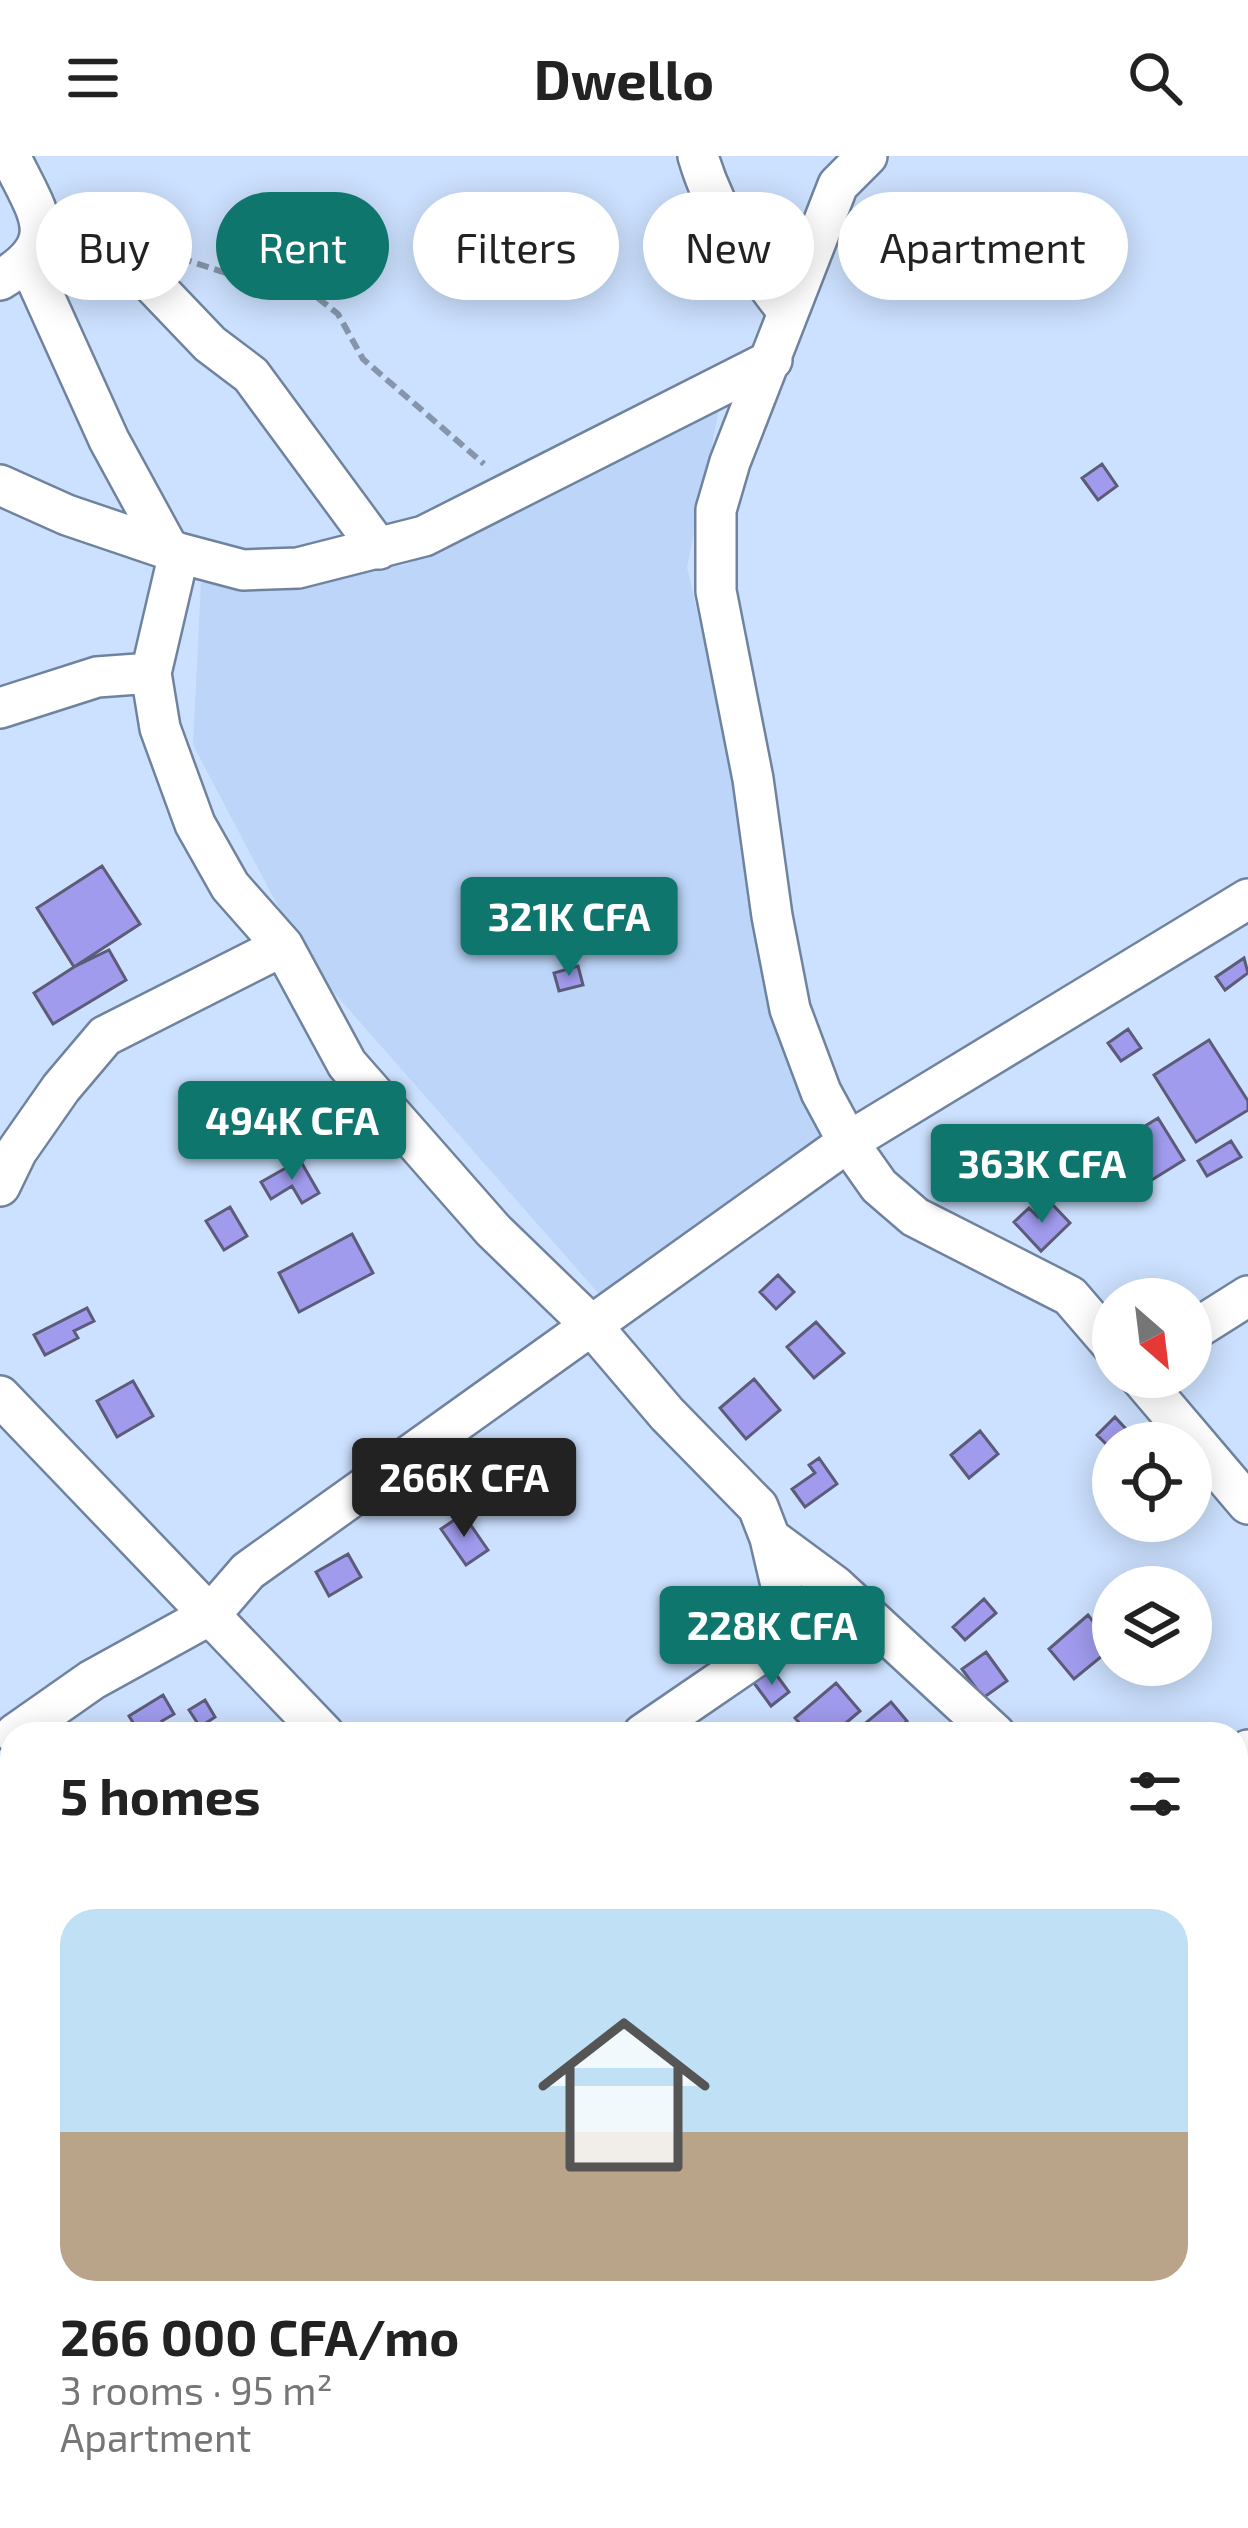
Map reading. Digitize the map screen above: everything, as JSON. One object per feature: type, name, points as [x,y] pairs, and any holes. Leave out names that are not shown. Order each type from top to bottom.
[{"type":"street","points":[[10,156],[41,228],[38,249],[14,271],[174,551],[151,673],[160,728],[195,824],[230,886],[283,946],[347,1064],[493,1230],[592,1326],[667,1414],[758,1507],[784,1598],[782,1627],[757,1656],[661,1722]]},
{"type":"street","points":[[698,156],[723,216],[788,312]]},
{"type":"street","points":[[867,156],[838,185],[730,462],[716,510],[716,591],[753,779],[772,916],[790,1009],[805,1054],[848,1142],[879,1186],[914,1217],[1070,1296],[1092,1322]]},
{"type":"street","points":[[184,300],[210,344],[251,375],[379,548]]},
{"type":"street","points":[[0,485],[67,515],[174,551],[243,570],[298,568],[424,536],[772,360]]},
{"type":"street","points":[[0,708],[97,677],[151,673]]},
{"type":"street","points":[[32,1722],[92,1679],[210,1615],[248,1571],[848,1142],[1248,899]]},
{"type":"street","points":[[0,1186],[17,1151],[61,1088],[105,1036],[283,946]]},
{"type":"street","points":[[1212,1319],[1248,1297]]},
{"type":"street","points":[[0,1396],[313,1722]]},
{"type":"street","points":[[1158,1398],[1248,1504]]},
{"type":"street","points":[[770,1538],[835,1586],[982,1722]]},
{"type":"path","points":[[29,197],[36,198]]},
{"type":"path","points":[[192,266],[314,295],[338,314],[363,359],[382,378],[519,490]]},
{"type":"shaded area","points":[[720,405],[687,567],[732,765],[831,1136],[599,1294],[308,963],[193,745],[201,583],[405,565]]},
{"type":"building","points":[[1102,464],[1117,486],[1098,500],[1082,478]]},
{"type":"building","points":[[102,866],[140,924],[74,967],[37,908]]},
{"type":"building","points":[[109,950],[126,980],[53,1024],[34,993]]},
{"type":"building","points":[[1244,958],[1248,973],[1225,990],[1216,977]]},
{"type":"building","points":[[578,966],[583,985],[559,991],[554,973]]},
{"type":"building","points":[[1128,1029],[1141,1048],[1121,1061],[1108,1043]]},
{"type":"building","points":[[1209,1040],[1248,1101],[1248,1110],[1196,1142],[1154,1075]]},
{"type":"building","points":[[1158,1118],[1184,1160],[1142,1186],[1121,1152],[1142,1139],[1137,1131]]},
{"type":"building","points":[[1231,1141],[1241,1157],[1207,1176],[1198,1161]]},
{"type":"building","points":[[300,1160],[319,1193],[302,1203],[292,1186],[271,1199],[261,1182]]},
{"type":"building","points":[[1052,1204],[1070,1223],[1041,1251],[1014,1222],[1029,1208],[1038,1217]]},
{"type":"building","points":[[230,1207],[247,1236],[224,1250],[206,1221]]},
{"type":"building","points":[[352,1234],[373,1273],[299,1312],[279,1273]]},
{"type":"building","points":[[778,1275],[794,1292],[776,1309],[760,1292]]},
{"type":"building","points":[[87,1308],[94,1321],[74,1331],[78,1338],[45,1355],[34,1335]]},
{"type":"building","points":[[816,1322],[844,1353],[814,1378],[787,1347]]},
{"type":"building","points":[[754,1379],[780,1410],[746,1439],[720,1408]]},
{"type":"building","points":[[133,1381],[153,1416],[117,1437],[97,1401]]},
{"type":"building","points":[[980,1431],[998,1454],[969,1478],[951,1455]]},
{"type":"building","points":[[819,1458],[837,1484],[805,1507],[792,1489],[815,1473],[809,1465]]},
{"type":"building","points":[[463,1514],[488,1550],[466,1565],[441,1529]]},
{"type":"building","points":[[348,1554],[361,1577],[329,1596],[316,1572]]},
{"type":"building","points":[[984,1599],[996,1613],[965,1640],[953,1627]]},
{"type":"building","points":[[1088,1615],[1092,1620],[1092,1664],[1074,1679],[1049,1649]]},
{"type":"building","points":[[986,1652],[1007,1681],[983,1698],[962,1669]]},
{"type":"building","points":[[772,1669],[789,1692],[771,1706],[754,1683]]},
{"type":"building","points":[[836,1683],[860,1711],[847,1722],[798,1722],[795,1718]]},
{"type":"building","points":[[163,1695],[174,1714],[163,1722],[133,1722],[129,1716]]},
{"type":"building","points":[[205,1700],[215,1717],[197,1722],[189,1710]]},
{"type":"building","points":[[891,1702],[907,1721],[906,1722],[867,1722]]}]
